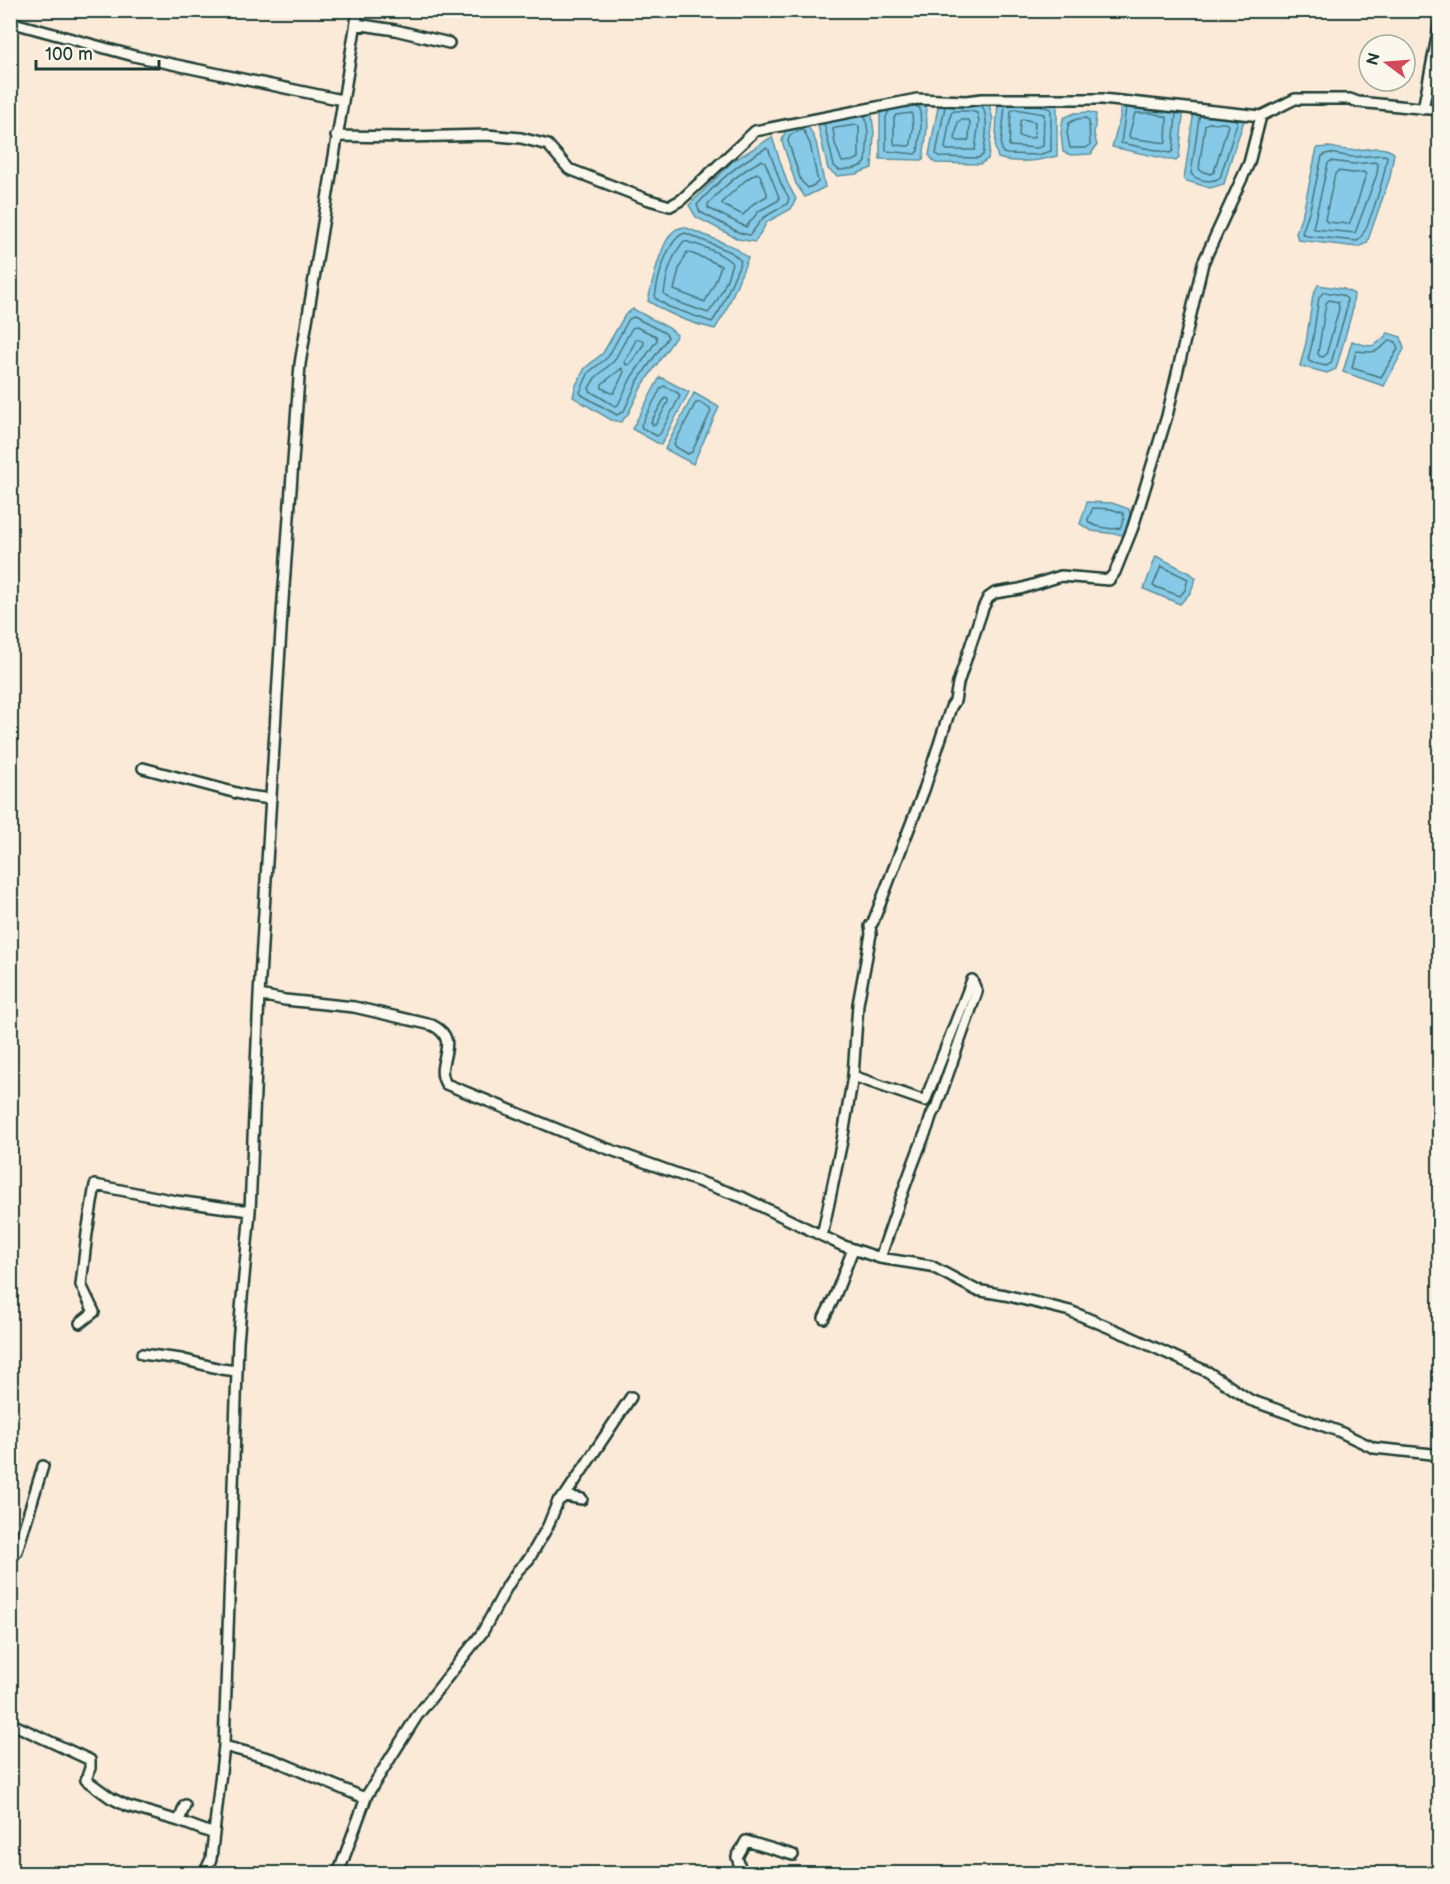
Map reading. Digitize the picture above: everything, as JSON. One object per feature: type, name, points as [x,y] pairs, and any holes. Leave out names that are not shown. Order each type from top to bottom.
[{"type":"street","points":[[204,1874],[211,1859],[224,1746],[237,1371],[250,1211],[259,995],[300,364],[358,10]]},
{"type":"street","points":[[10,22],[134,57],[342,100]]},
{"type":"street","points":[[1423,109],[1440,22]]},
{"type":"street","points":[[356,24],[395,30],[449,43]]},
{"type":"street","points":[[336,136],[487,135],[521,138],[548,145],[569,169],[670,206],[681,200],[756,131],[917,99],[966,101],[1102,99],[1261,116],[1295,99],[1350,99],[1358,102],[1440,110]]},
{"type":"street","points":[[822,1236],[853,1076],[858,1004],[871,934],[870,926],[924,789],[955,701],[958,683],[983,609],[988,598],[994,593],[1020,589],[1060,576],[1109,580],[1115,572],[1133,527],[1167,416],[1203,263],[1249,163],[1261,116]]},
{"type":"street","points":[[143,768],[248,796],[271,799]]},
{"type":"street","points":[[853,1076],[925,1101],[972,980],[977,992],[936,1108],[916,1154],[880,1258]]},
{"type":"street","points":[[259,995],[354,1007],[432,1025],[442,1031],[446,1037],[447,1047],[442,1073],[442,1079],[446,1084],[586,1141],[742,1197],[853,1249],[880,1258],[931,1266],[976,1290],[1070,1311],[1208,1372],[1250,1400],[1338,1431],[1374,1448],[1432,1454],[1440,1461]]},
{"type":"street","points":[[80,1323],[94,1312],[81,1285],[95,1185],[176,1201],[250,1211]]},
{"type":"street","points":[[824,1318],[853,1249]]},
{"type":"street","points":[[142,1354],[181,1359],[237,1371]]},
{"type":"street","points":[[338,1874],[367,1795],[417,1716],[482,1633],[508,1585],[518,1570],[529,1560],[548,1526],[558,1501],[565,1496],[631,1397]]},
{"type":"street","points":[[10,1560],[17,1551],[43,1466]]},
{"type":"street","points":[[565,1496],[582,1499]]},
{"type":"street","points":[[10,1723],[90,1760],[86,1780],[111,1798],[127,1806],[214,1833]]},
{"type":"street","points":[[224,1746],[272,1759],[362,1797],[367,1795]]},
{"type":"street","points":[[179,1821],[185,1805]]},
{"type":"street","points":[[742,1874],[737,1857],[746,1841],[793,1855]]},
{"type":"water","points":[[1009,94],[1057,103],[1057,156],[1027,161],[998,158],[995,148],[998,102]]},
{"type":"water","points":[[944,97],[988,100],[993,120],[988,159],[980,164],[935,163],[929,155],[938,107]]},
{"type":"water","points":[[1120,99],[1153,99],[1184,106],[1179,157],[1176,161],[1112,147],[1120,118]]},
{"type":"water","points":[[926,100],[927,129],[923,160],[880,159],[880,114],[887,103]]},
{"type":"water","points":[[871,109],[874,133],[872,168],[856,174],[837,176],[828,169],[816,117]]},
{"type":"water","points":[[1194,110],[1247,112],[1224,184],[1210,188],[1184,180]]},
{"type":"water","points":[[1075,113],[1096,114],[1094,134],[1097,145],[1091,154],[1071,155],[1063,152],[1061,133],[1063,118]]},
{"type":"water","points":[[798,123],[807,124],[816,142],[825,187],[805,197],[796,184],[782,141],[785,131]]},
{"type":"water","points":[[772,137],[787,182],[796,199],[791,209],[767,222],[755,242],[738,239],[696,217],[689,205],[733,161]]},
{"type":"water","points":[[1329,147],[1345,150],[1380,148],[1394,153],[1390,177],[1367,243],[1358,247],[1298,240],[1296,233],[1317,148]]},
{"type":"water","points":[[684,227],[734,247],[748,258],[725,313],[715,329],[680,318],[648,301],[665,243],[675,230]]},
{"type":"water","points":[[1318,285],[1344,289],[1354,294],[1352,312],[1336,369],[1327,373],[1300,366],[1313,295]]},
{"type":"water","points":[[633,309],[669,328],[677,335],[642,386],[628,414],[621,422],[611,420],[573,397],[576,385],[585,368],[603,353],[625,315]]},
{"type":"water","points":[[1388,333],[1401,337],[1404,349],[1384,386],[1343,372],[1352,341],[1372,346]]},
{"type":"water","points":[[660,377],[689,392],[661,445],[632,429]]},
{"type":"water","points":[[694,393],[719,407],[693,464],[665,449]]},
{"type":"water","points":[[1087,502],[1112,503],[1129,509],[1131,518],[1123,535],[1092,531],[1080,524]]},
{"type":"water","points":[[1156,556],[1196,578],[1190,593],[1180,604],[1144,589]]}]
